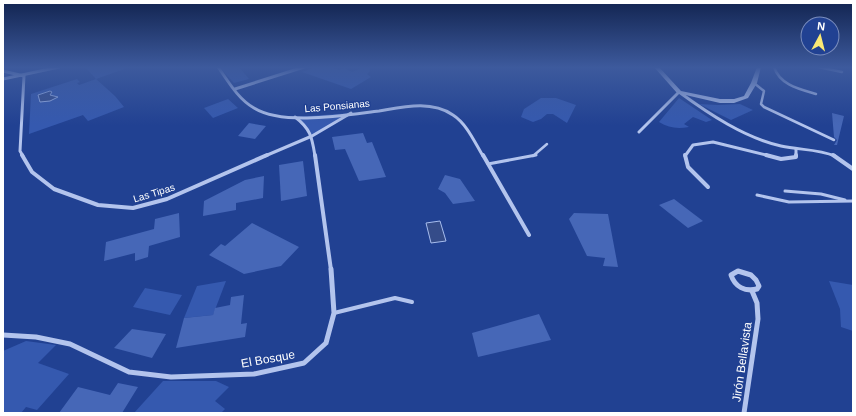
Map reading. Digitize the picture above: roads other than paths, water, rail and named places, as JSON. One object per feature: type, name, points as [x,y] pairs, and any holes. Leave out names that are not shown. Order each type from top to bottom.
[{"type":"street","name":"Las Tipas","points":[[25,86],[20,151],[32,172],[54,189],[98,205],[133,208],[167,199],[312,136],[351,113]]},
{"type":"street","name":"Las Ponsianas","points":[[233,86],[246,103],[259,111],[278,117],[295,118],[409,106],[432,106],[452,114],[462,123],[488,164],[529,235]]},
{"type":"street","points":[[235,89],[243,86]]},
{"type":"street","points":[[674,86],[692,102],[770,143],[796,149],[827,152],[838,156],[853,169]]},
{"type":"street","points":[[679,92],[720,101],[734,101],[746,97],[752,86]]},
{"type":"street","points":[[639,132],[679,92]]},
{"type":"street","points":[[295,118],[303,123],[312,136]]},
{"type":"street","name":"El Bosque","points":[[3,335],[36,337],[70,344],[129,372],[171,377],[254,374],[304,363],[326,343],[334,313],[331,267],[312,136]]},
{"type":"street","points":[[708,187],[688,167],[685,155],[693,145],[713,142],[781,159],[796,157],[796,149]]},
{"type":"street","points":[[743,271],[755,278],[759,286],[757,290],[752,291],[735,284],[732,280],[733,272],[743,271]]},
{"type":"street","name":"Jirón Bellavista","points":[[744,413],[758,319],[757,303],[752,291]]},
{"type":"lane","points":[[758,86],[764,91],[761,104],[764,107],[834,140]]},
{"type":"lane","points":[[795,86],[816,94]]},
{"type":"lane","points":[[488,164],[534,156],[542,151],[547,144]]},
{"type":"lane","points":[[785,191],[821,194],[848,201]]},
{"type":"lane","points":[[757,195],[789,202],[812,200],[853,201]]},
{"type":"lane","points":[[334,313],[395,298],[412,302]]}]
